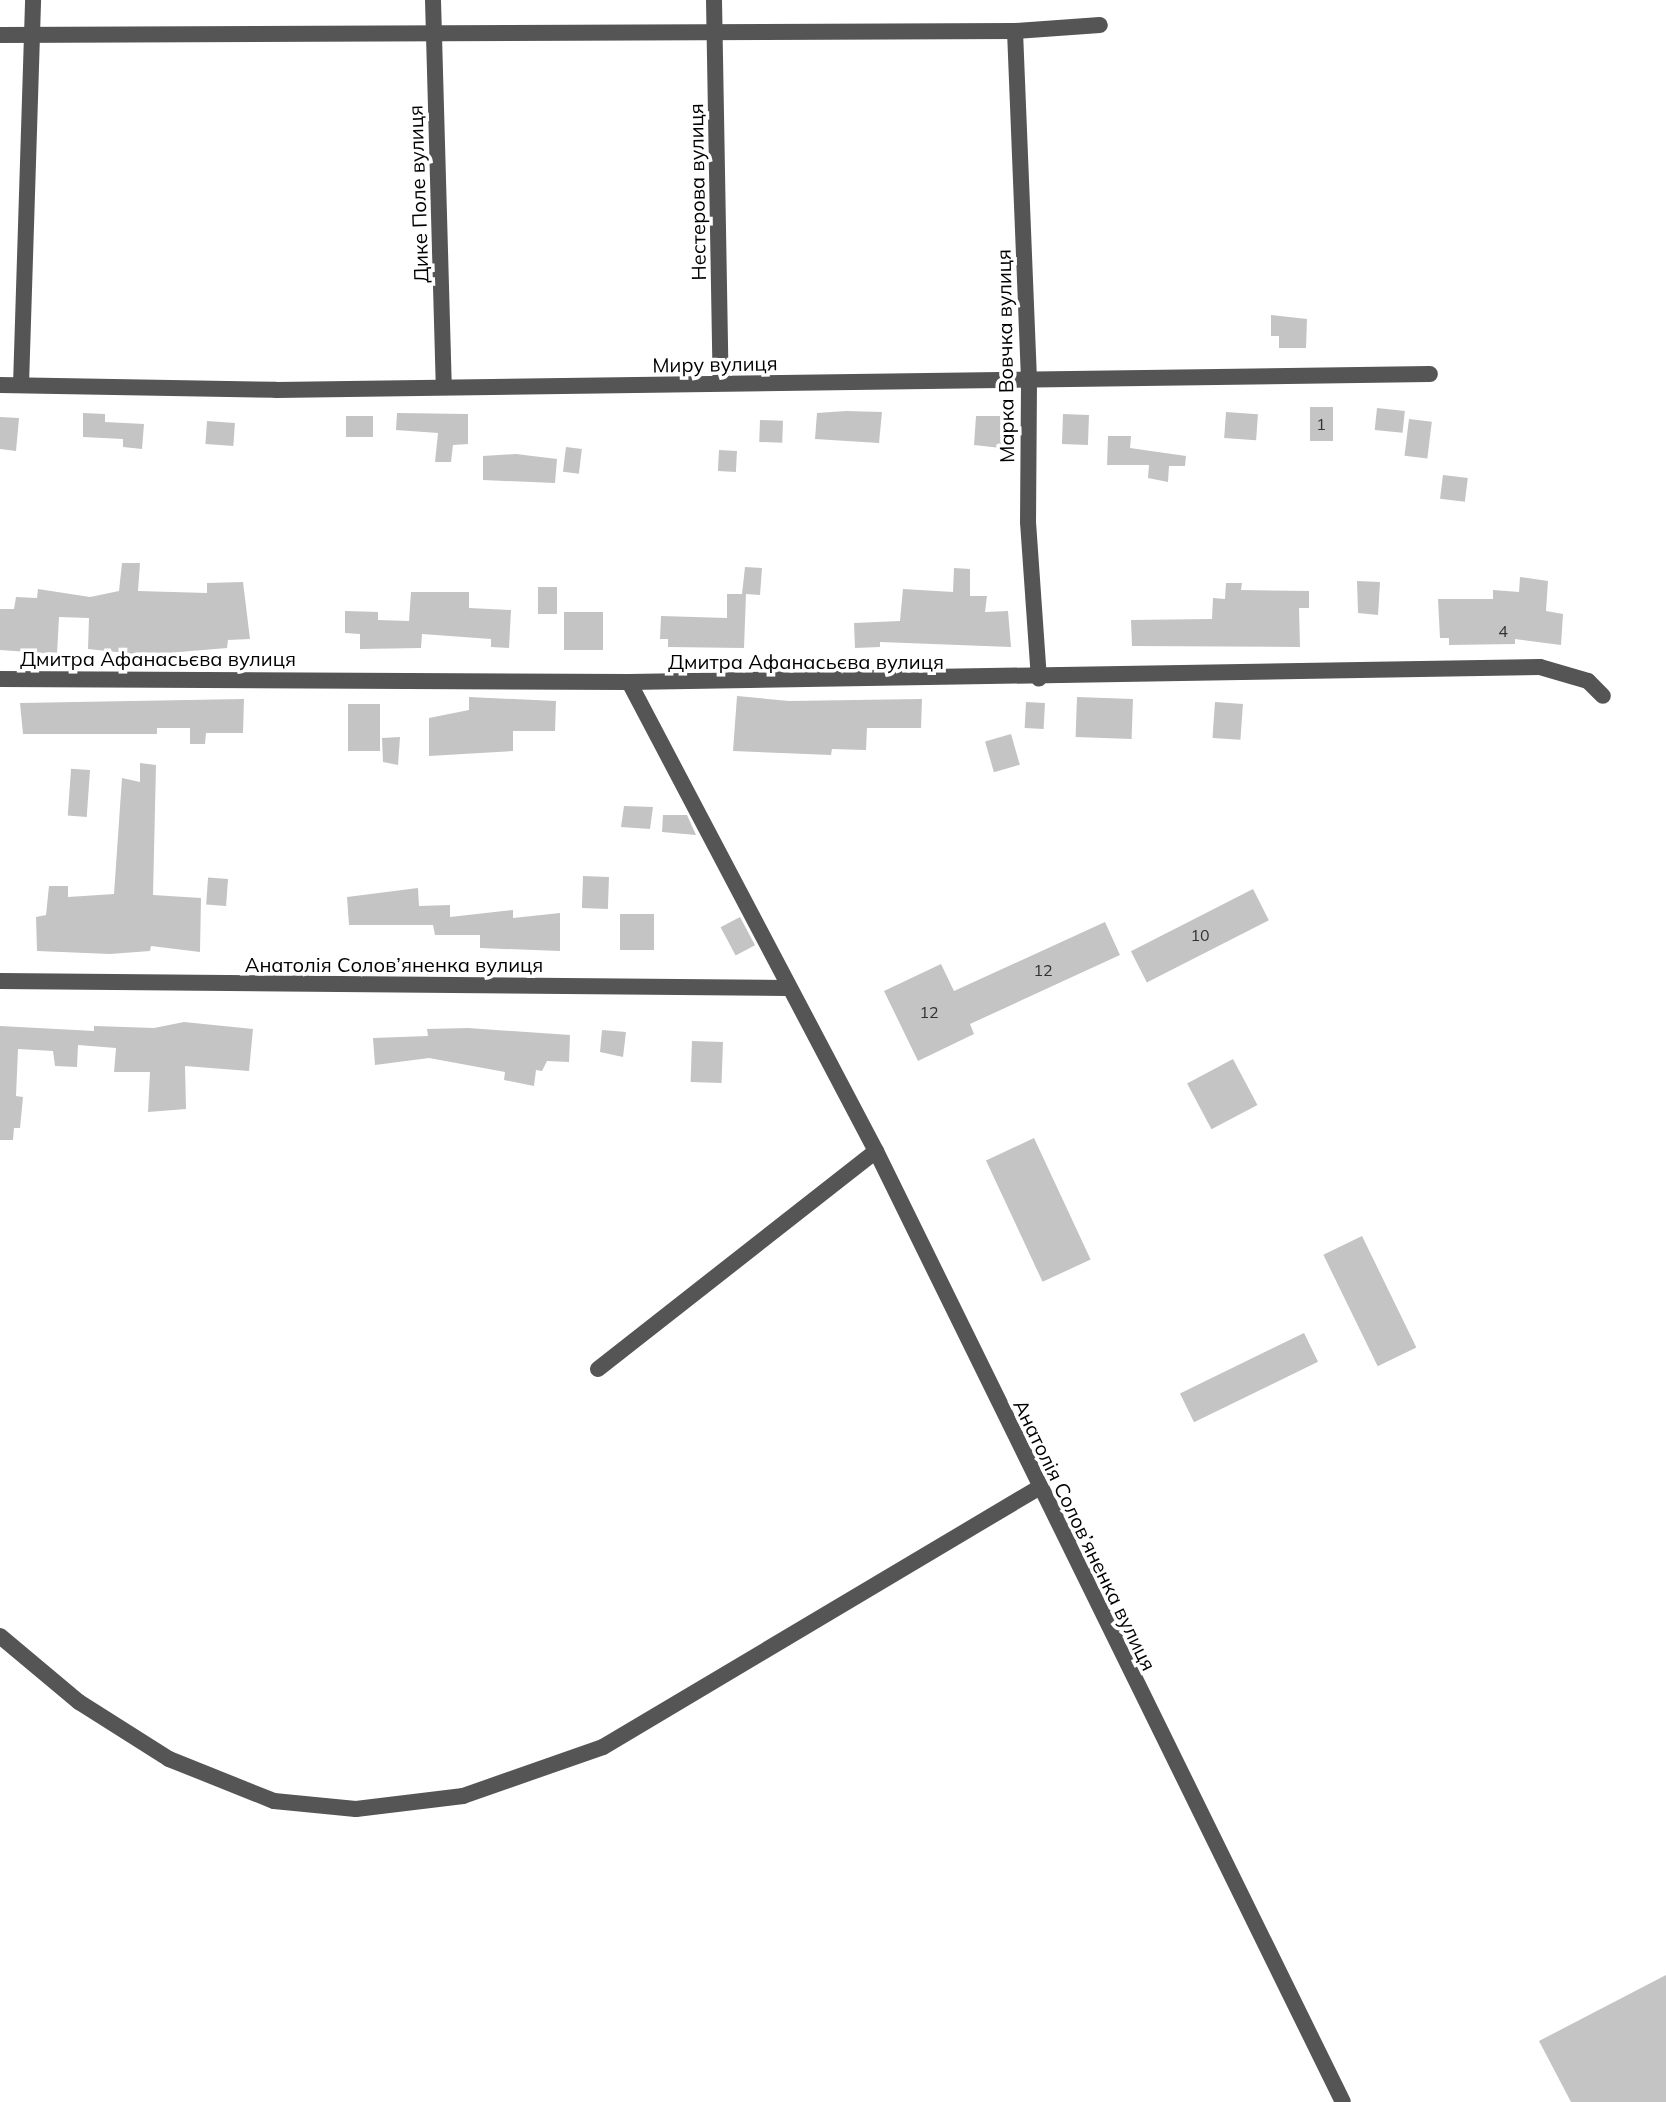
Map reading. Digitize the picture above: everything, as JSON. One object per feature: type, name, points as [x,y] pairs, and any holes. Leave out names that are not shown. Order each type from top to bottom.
[{"type":"street","points":[[21,385],[33,0]]},
{"type":"street","name":"Дике Поле вулиця","points":[[433,0],[444,387]]},
{"type":"street","name":"Нестерова вулиця","points":[[714,0],[721,383]]},
{"type":"street","points":[[0,35],[1015,31],[1100,25]]},
{"type":"street","name":"Марка Вовчка вулиця","points":[[1015,31],[1029,381],[1028,522],[1039,679]]},
{"type":"street","name":"Миру вулиця","points":[[0,385],[444,387],[1430,374]]},
{"type":"street","name":"Дмитра Афанасьєва вулиця","points":[[0,679],[629,682],[1039,679],[1540,667],[1588,681],[1603,696]]},
{"type":"street","name":"Анатолія Солов’яненка вулиця","points":[[629,682],[787,988],[876,1151],[1343,2102]]},
{"type":"street","name":"Анатолія Солов’яненка вулиця","points":[[0,981],[787,988]]},
{"type":"street","points":[[598,1369],[876,1151]]},
{"type":"street","points":[[0,1636],[79,1702],[169,1759],[274,1801],[356,1809],[463,1796],[603,1747],[1040,1487]]},
{"type":"building","points":[[1271,315],[1307,319],[1306,348],[1279,348],[1279,336],[1271,336]]},
{"type":"building","points":[[1310,407],[1333,407],[1333,441],[1310,441]]},
{"type":"building","points":[[1377,408],[1405,411],[1403,433],[1375,430]]},
{"type":"building","points":[[882,412],[879,443],[815,439],[817,413]]},
{"type":"building","points":[[1226,412],[1258,414],[1256,440],[1224,438]]},
{"type":"building","points":[[83,413],[105,414],[105,422],[144,424],[142,449],[123,447],[123,439],[83,437]]},
{"type":"building","points":[[397,413],[468,414],[468,444],[453,445],[451,462],[435,462],[438,433],[396,430]]},
{"type":"building","points":[[1063,414],[1089,415],[1088,445],[1062,444]]},
{"type":"building","points":[[346,416],[373,416],[373,437],[346,437]]},
{"type":"building","points":[[976,416],[1011,416],[1010,449],[974,445]]},
{"type":"building","points":[[0,417],[19,418],[16,451],[0,449]]},
{"type":"building","points":[[1409,419],[1432,422],[1427,459],[1404,456]]},
{"type":"building","points":[[760,420],[783,421],[782,443],[759,442]]},
{"type":"building","points":[[207,421],[235,423],[233,446],[205,444]]},
{"type":"building","points":[[1108,436],[1131,436],[1130,448],[1186,456],[1185,466],[1169,466],[1168,482],[1148,478],[1149,465],[1107,465]]},
{"type":"building","points":[[566,447],[582,449],[579,474],[563,472]]},
{"type":"building","points":[[719,450],[737,451],[736,472],[718,471]]},
{"type":"building","points":[[516,454],[557,459],[555,483],[483,480],[483,456]]},
{"type":"building","points":[[1443,475],[1468,478],[1465,502],[1440,499]]},
{"type":"building","points":[[122,563],[140,563],[138,591],[207,593],[207,583],[243,582],[250,639],[228,640],[227,648],[144,655],[88,649],[89,618],[59,617],[57,654],[0,650],[0,609],[14,609],[16,597],[37,598],[38,589],[90,597],[119,591]]},
{"type":"building","points":[[745,567],[762,568],[760,595],[746,594],[744,648],[668,647],[668,639],[660,639],[661,616],[727,618],[727,594],[742,594]]},
{"type":"building","points":[[954,568],[970,569],[970,596],[987,596],[985,612],[1008,611],[1011,647],[880,642],[880,647],[855,648],[854,623],[900,621],[903,589],[953,592]]},
{"type":"building","points":[[1520,577],[1548,581],[1546,611],[1563,614],[1561,645],[1515,639],[1515,644],[1449,645],[1449,638],[1440,638],[1438,599],[1493,599],[1493,590],[1519,592]]},
{"type":"building","points":[[1357,581],[1380,582],[1378,615],[1358,613]]},
{"type":"building","points":[[1226,583],[1242,583],[1241,590],[1309,591],[1309,608],[1299,608],[1300,647],[1132,646],[1131,620],[1212,619],[1213,598],[1225,599]]},
{"type":"building","points":[[538,587],[557,587],[557,614],[538,614]]},
{"type":"building","points":[[411,592],[469,592],[469,608],[511,610],[509,648],[491,647],[491,639],[422,634],[421,648],[360,649],[360,634],[345,633],[345,611],[378,612],[378,620],[409,621]]},
{"type":"building","points":[[564,612],[603,612],[603,650],[564,650]]},
{"type":"building","points":[[737,696],[789,701],[922,699],[921,728],[867,728],[866,750],[832,749],[831,755],[733,751]]},
{"type":"building","points":[[469,697],[556,701],[555,731],[513,731],[513,751],[429,756],[429,718],[469,710]]},
{"type":"building","points":[[1077,697],[1133,699],[1132,739],[1076,737]]},
{"type":"building","points":[[244,699],[243,733],[206,733],[205,744],[190,744],[190,728],[157,728],[157,734],[23,734],[20,703]]},
{"type":"building","points":[[1026,702],[1045,703],[1044,729],[1025,728]]},
{"type":"building","points":[[1215,702],[1243,704],[1240,740],[1212,738]]},
{"type":"building","points":[[348,704],[380,704],[380,751],[348,751]]},
{"type":"building","points":[[1011,734],[1020,765],[994,772],[985,741]]},
{"type":"building","points":[[400,737],[398,765],[383,762],[382,738]]},
{"type":"building","points":[[140,763],[156,765],[153,895],[201,898],[200,952],[151,946],[150,951],[110,954],[37,951],[36,917],[46,915],[49,886],[68,886],[68,897],[114,894],[122,778],[140,782]]},
{"type":"building","points":[[71,769],[90,770],[87,817],[68,816]]},
{"type":"building","points":[[624,806],[653,807],[650,829],[621,827]]},
{"type":"building","points":[[663,815],[687,815],[696,835],[662,832]]},
{"type":"building","points":[[583,876],[609,877],[608,909],[582,908]]},
{"type":"building","points":[[208,878],[228,879],[226,906],[206,905]]},
{"type":"building","points":[[418,888],[419,906],[450,905],[450,917],[513,910],[513,918],[560,913],[560,951],[480,948],[480,935],[435,935],[433,925],[349,925],[347,897]]},
{"type":"building","points":[[1253,889],[1269,920],[1147,982],[1131,951]]},
{"type":"building","points":[[620,914],[654,914],[654,950],[620,950]]},
{"type":"building","points":[[740,917],[755,945],[736,956],[721,927]]},
{"type":"building","points":[[1105,922],[1120,955],[970,1024],[974,1034],[918,1061],[884,991],[941,964],[954,991]]},
{"type":"building","points":[[184,1022],[253,1029],[249,1071],[185,1066],[186,1109],[148,1112],[150,1072],[114,1072],[116,1048],[78,1045],[77,1067],[55,1066],[53,1051],[18,1049],[16,1096],[23,1097],[20,1128],[14,1128],[13,1140],[0,1140],[0,1026],[94,1031],[94,1026],[154,1028]]},
{"type":"building","points":[[468,1028],[570,1035],[569,1062],[547,1061],[542,1071],[536,1070],[534,1086],[504,1080],[505,1072],[429,1058],[375,1065],[373,1038],[428,1036],[427,1029]]},
{"type":"building","points":[[602,1030],[626,1032],[623,1057],[600,1052]]},
{"type":"building","points":[[692,1041],[723,1042],[722,1083],[691,1082]]},
{"type":"building","points":[[1233,1059],[1257,1105],[1211,1129],[1187,1083]]},
{"type":"building","points":[[1034,1138],[1091,1259],[1043,1282],[986,1160]]},
{"type":"building","points":[[1362,1236],[1416,1347],[1378,1366],[1323,1255]]},
{"type":"building","points":[[1304,1333],[1318,1362],[1194,1422],[1180,1393]]},
{"type":"building","points":[[1666,1975],[1666,2102],[1571,2102],[1539,2041]]}]
